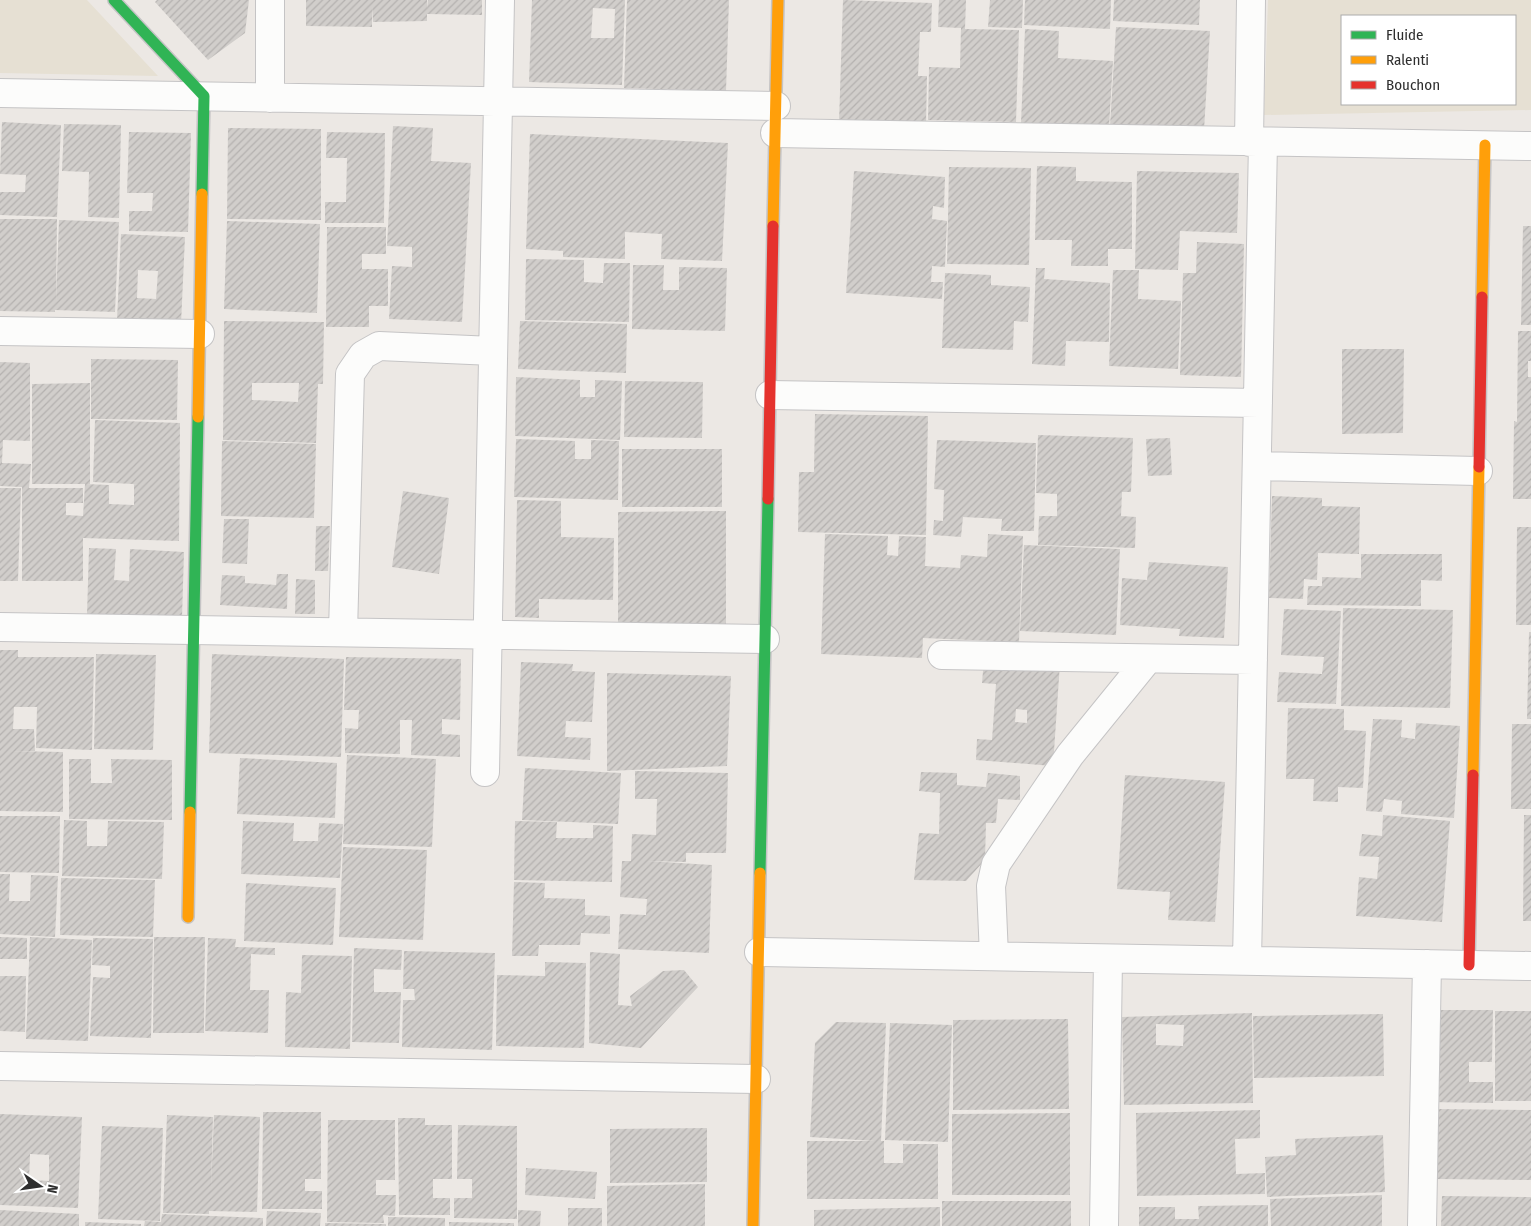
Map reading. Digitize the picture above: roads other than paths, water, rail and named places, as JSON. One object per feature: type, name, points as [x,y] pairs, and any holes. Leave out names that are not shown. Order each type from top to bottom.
[{"type":"street","points":[[114,0],[204,96],[188,918]]},
{"type":"street","points":[[270,0],[270,98]]},
{"type":"street","points":[[485,772],[500,0]]},
{"type":"street","points":[[753,1226],[778,0]]},
{"type":"street","points":[[1247,961],[1258,404],[1256,142],[1252,0]]},
{"type":"street","points":[[0,93],[776,106]]},
{"type":"street","points":[[775,133],[1531,146]]},
{"type":"street","points":[[1469,965],[1485,145]]},
{"type":"street","points":[[0,330],[200,334]]},
{"type":"street","points":[[343,632],[350,374],[363,355],[379,346],[493,351]]},
{"type":"street","points":[[770,395],[1258,404]]},
{"type":"street","points":[[1257,466],[1478,471]]},
{"type":"street","points":[[0,627],[765,639]]},
{"type":"street","points":[[942,655],[1253,660]]},
{"type":"street","points":[[994,956],[991,886],[996,864],[1070,755],[1148,659]]},
{"type":"street","points":[[759,952],[1531,966]]},
{"type":"street","points":[[1104,1226],[1108,959]]},
{"type":"street","points":[[1422,1226],[1428,964]]},
{"type":"street","points":[[0,1066],[756,1078]]}]
